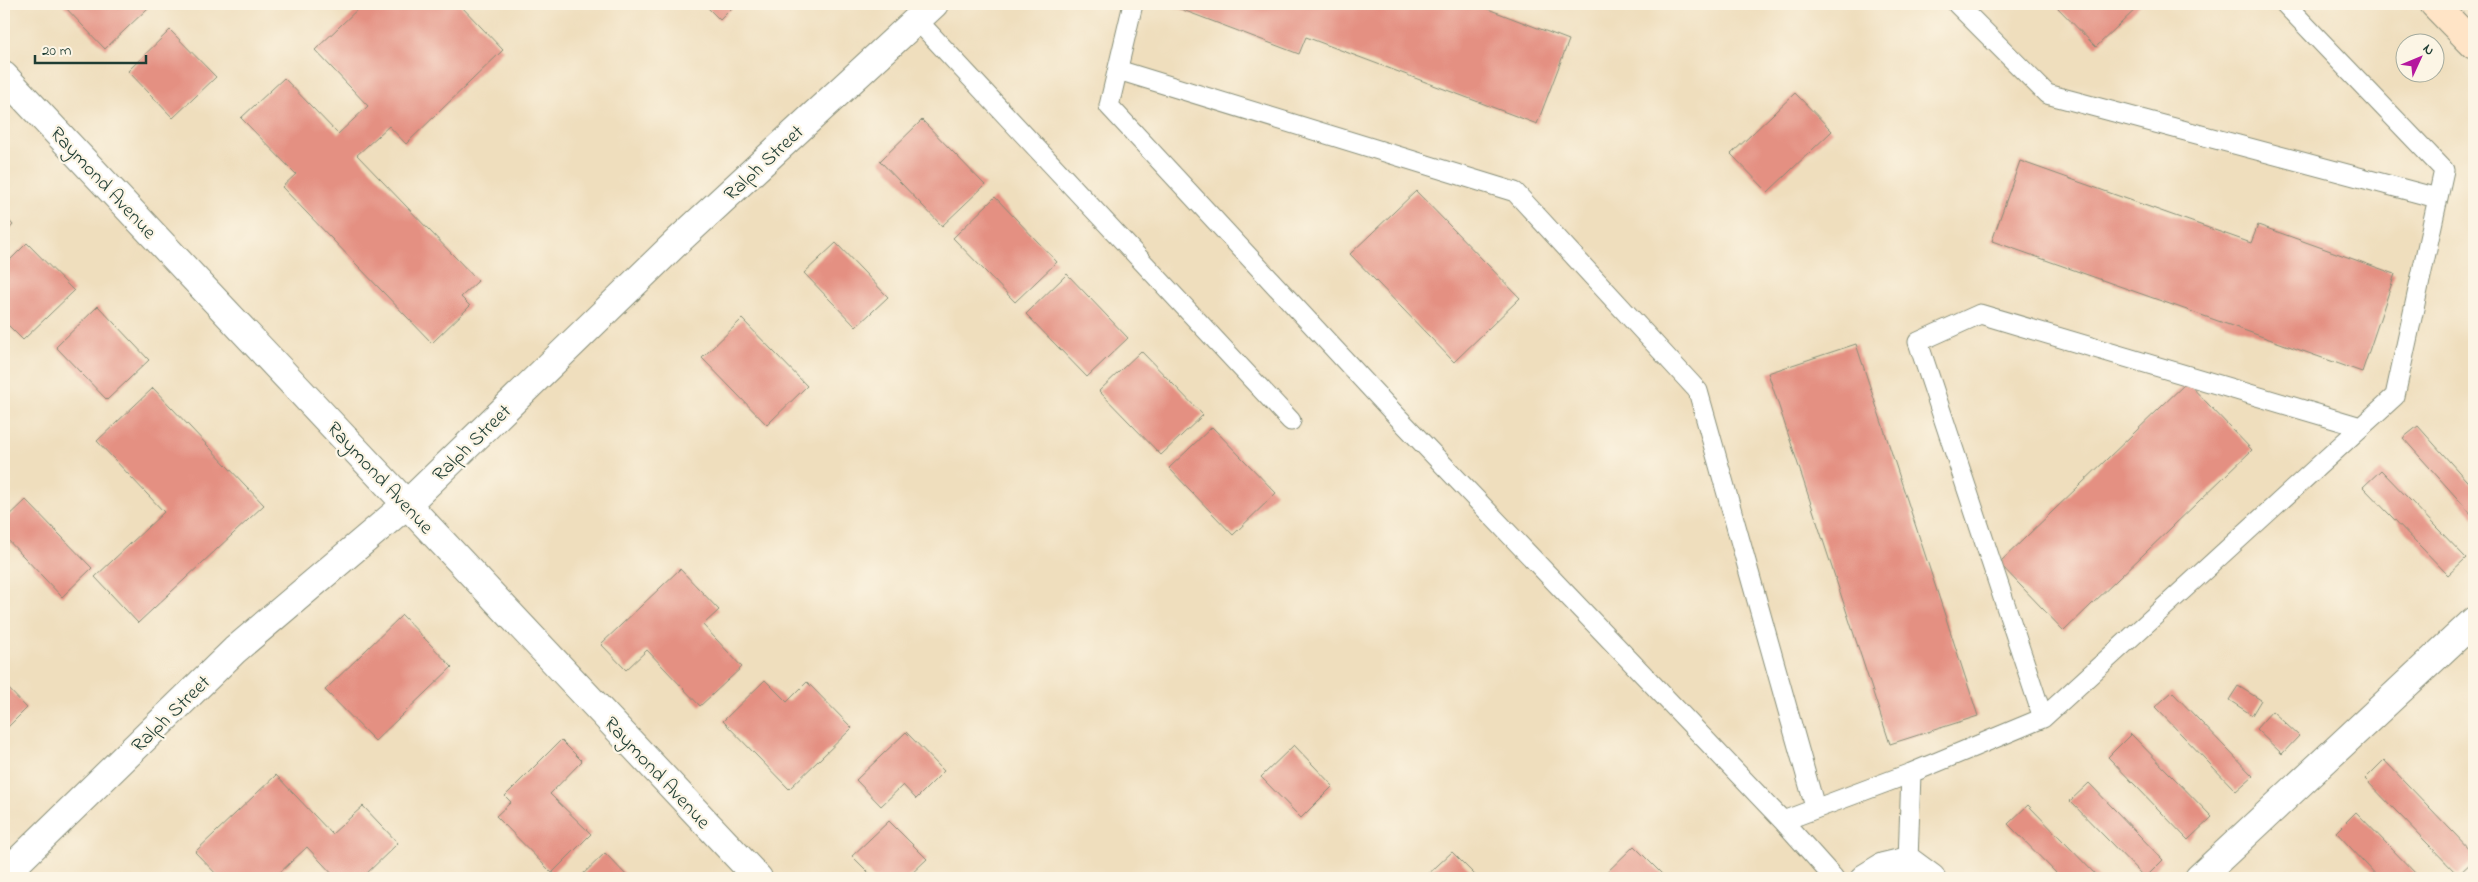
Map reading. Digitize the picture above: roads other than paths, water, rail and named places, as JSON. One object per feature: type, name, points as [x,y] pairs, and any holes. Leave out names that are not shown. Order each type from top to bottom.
[{"type":"main road","points":[[2434,4],[2474,45]]},
{"type":"street","name":"Ralph Street","points":[[4,876],[235,650],[407,504],[672,247],[926,12]]},
{"type":"street","name":"Raymond Avenue","points":[[4,76],[758,878]]},
{"type":"street","points":[[2200,878],[2474,621]]},
{"type":"street","points":[[1865,878],[1883,867],[1908,860],[1931,878]]},
{"type":"lane","points":[[1133,4],[1109,106],[1390,409],[1783,821],[1834,878]]},
{"type":"lane","points":[[1958,4],[2046,94],[2438,198]]},
{"type":"lane","points":[[1783,821],[1815,807],[1911,773],[2042,718],[2395,396],[2444,170],[2285,4]]},
{"type":"lane","points":[[926,12],[1290,421]]},
{"type":"lane","points":[[1118,70],[1515,192],[1698,391],[1815,807]]},
{"type":"lane","points":[[2042,718],[1918,342],[1980,314],[2361,427]]},
{"type":"lane","points":[[1908,860],[1911,773]]}]
